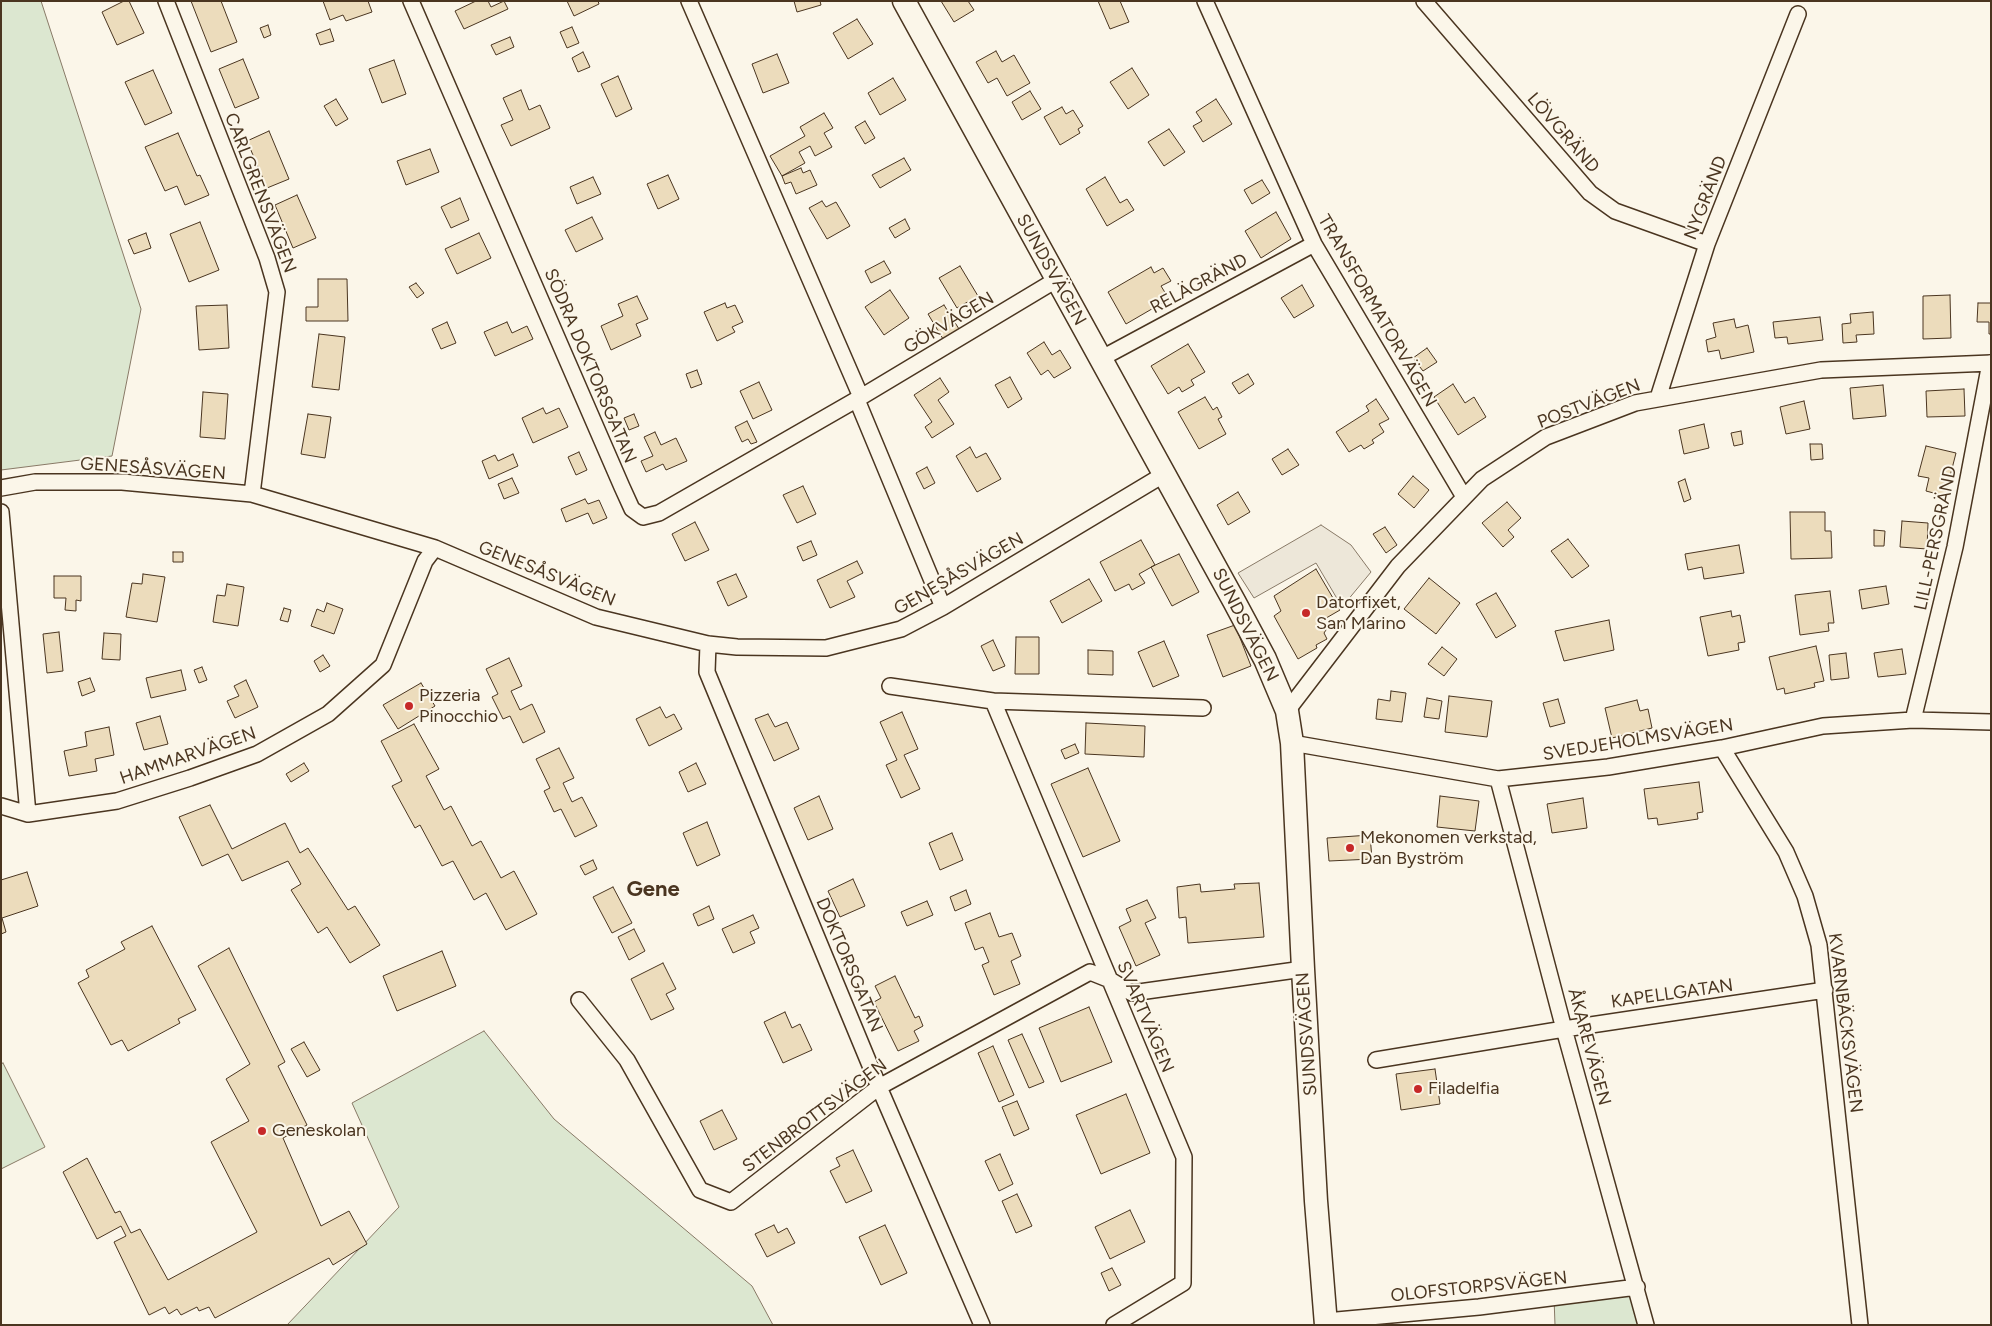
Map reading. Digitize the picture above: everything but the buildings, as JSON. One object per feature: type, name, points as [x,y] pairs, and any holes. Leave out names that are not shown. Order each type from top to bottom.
[{"type":"street","name":"CARLGRENSVÄGEN","points":[[166,1],[267,258],[277,292],[252,494]]},
{"type":"street","name":"SÖDRA DOKTORSGATAN","points":[[411,1],[632,509],[643,516],[659,513],[859,399]]},
{"type":"street","name":"SUNDSVÄGEN","points":[[904,1],[1056,280],[1102,358],[1163,475],[1265,658],[1287,712],[1292,743],[1316,1202],[1326,1323]]},
{"type":"street","name":"TRANSFORMATORVÄGEN","points":[[1205,1],[1314,244],[1464,497]]},
{"type":"street","name":"LÖVGRÄND","points":[[1424,1],[1590,192],[1615,211],[1707,244]]},
{"type":"street","points":[[693,2],[944,607]]},
{"type":"street","name":"NYGRÄND","points":[[1658,398],[1707,244],[1798,14]]},
{"type":"street","name":"RELÄGRÄND","points":[[1102,358],[1314,244]]},
{"type":"street","name":"GÖKVÄGEN","points":[[859,399],[1056,280]]},
{"type":"street","name":"POSTVÄGEN","points":[[1287,712],[1398,566],[1482,479],[1546,437],[1629,405],[1658,398],[1821,370],[1991,363]]},
{"type":"street","name":"LILL-PERSGRÄND","points":[[1913,720],[1955,547],[1991,363]]},
{"type":"street","name":"GENESÅSVÄGEN","points":[[1,488],[35,482],[122,482],[252,494],[435,548],[596,617],[708,644],[737,647],[826,648],[901,629],[944,607],[1163,475]]},
{"type":"street","points":[[1,512],[28,814]]},
{"type":"street","name":"HAMMARVÄGEN","points":[[1,806],[28,814],[117,800],[190,778],[257,754],[328,714],[383,665],[425,561],[435,548]]},
{"type":"street","name":"DOKTORSGATAN","points":[[708,644],[707,672],[879,1087],[982,1325]]},
{"type":"street","points":[[890,686],[992,701],[1203,708]]},
{"type":"street","name":"SVARTVÄGEN","points":[[992,701],[1184,1157],[1183,1284],[1114,1325]]},
{"type":"street","name":"SVEDJEHOLMSVÄGEN","points":[[1292,743],[1498,779],[1608,767],[1722,748],[1823,726],[1913,720],[1991,722]]},
{"type":"street","name":"KVARNBÄCKSVÄGEN","points":[[1722,748],[1786,852],[1805,896],[1820,945],[1860,1325]]},
{"type":"street","name":"ÅKAREVÄGEN","points":[[1498,779],[1564,1029],[1646,1325]]},
{"type":"street","name":"STENBROTTSVÄGEN","points":[[579,1000],[627,1060],[700,1190],[732,1202],[879,1087],[1090,972],[1110,980],[1132,993],[1303,969]]},
{"type":"street","name":"KAPELLGATAN","points":[[1376,1060],[1564,1029],[1825,990]]},
{"type":"street","name":"OLOFSTORPSVÄGEN","points":[[1326,1323],[1479,1307],[1637,1287]]},
{"type":"green space","points":[[1,1],[41,1],[141,309],[112,456],[1,470]]},
{"type":"green space","points":[[484,1031],[554,1119],[752,1286],[773,1325],[287,1325],[399,1207],[352,1103]]},
{"type":"green space","points":[[3,1063],[45,1147],[1,1169],[1,1064]]},
{"type":"green space","points":[[1637,1287],[1646,1325],[1555,1325],[1554,1298]]},
{"type":"shaded area","name":"Datorfixet, San Marino","points":[[1321,525],[1351,545],[1371,572],[1342,607],[1316,563],[1254,598],[1238,573]]},
{"type":"place","name":"Datorfixet, San Marino","points":[[1306,613]]},
{"type":"place","name":"Pizzeria Pinocchio","points":[[409,706]]},
{"type":"place","name":"Mekonomen verkstad, Dan Byström","points":[[1350,848]]},
{"type":"place","name":"Filadelfia","points":[[1418,1089]]},
{"type":"place","name":"Geneskolan","points":[[262,1131]]},
{"type":"district","name":"Gene","points":[[653,890]]}]
